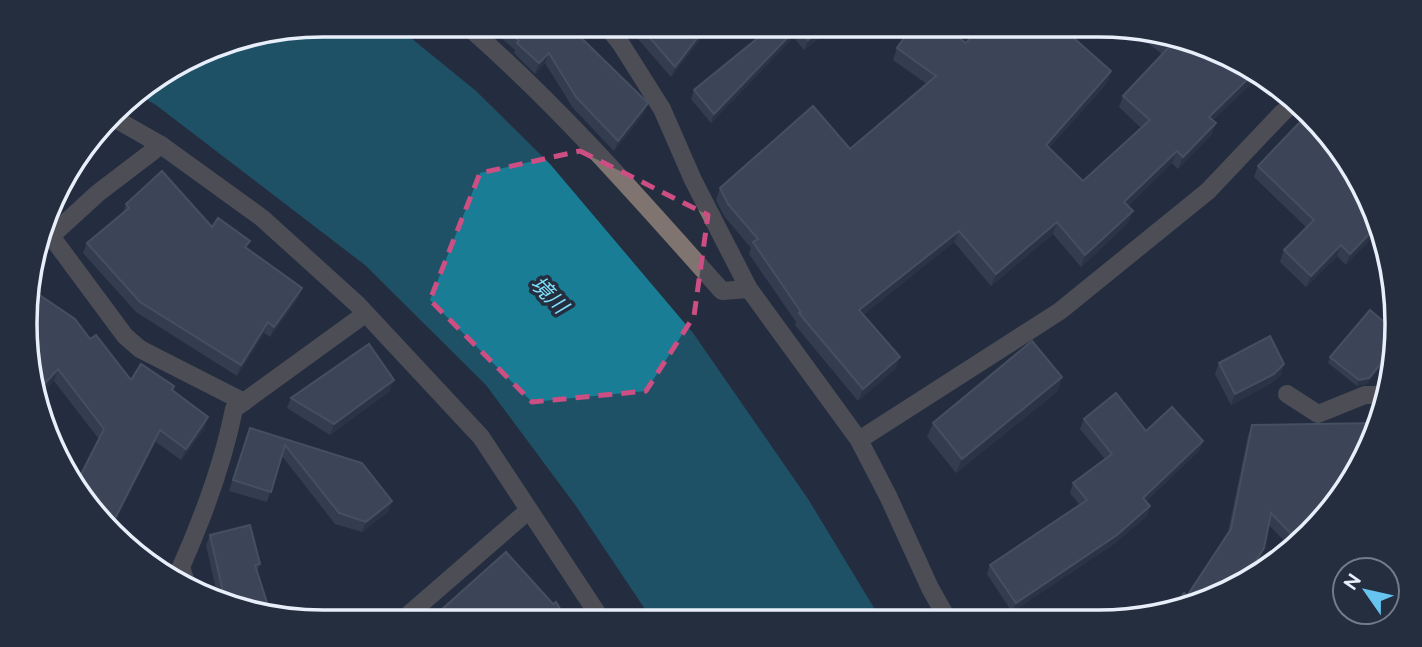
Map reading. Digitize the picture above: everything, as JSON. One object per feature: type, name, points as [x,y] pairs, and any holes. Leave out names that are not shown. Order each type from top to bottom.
[{"type":"street","points":[[481,37],[514,67],[597,152],[722,291],[749,289]]},
{"type":"street","points":[[615,37],[663,109],[693,180],[749,289],[859,440],[942,610]]},
{"type":"street","points":[[859,440],[1060,311],[1208,191],[1288,108]]},
{"type":"street","points":[[120,122],[161,145],[262,218],[365,314],[481,437],[595,610]]},
{"type":"street","points":[[161,145],[99,193],[51,236],[125,337],[140,349],[244,402]]},
{"type":"street","points":[[183,574],[181,567],[204,515],[226,449],[234,409],[365,314]]},
{"type":"street","points":[[1287,394],[1318,414],[1365,395],[1376,395]]},
{"type":"street","points":[[414,610],[529,510]]},
{"type":"highlighted area","points":[[580,151],[708,215],[694,316],[646,391],[532,402],[430,300],[480,173]]},
{"type":"water","name":"境川","points":[[305,37],[410,37],[476,91],[550,164],[693,333],[808,499],[875,610],[646,610],[576,506],[486,385],[365,265],[146,99],[180,75],[231,52],[249,47]]},
{"type":"building","points":[[515,37],[580,37],[648,103],[618,141],[576,97],[549,53],[539,63],[517,43],[519,41]]},
{"type":"building","points":[[649,37],[698,37],[675,67]]},
{"type":"building","points":[[759,37],[788,37],[714,114],[694,90]]},
{"type":"building","points":[[905,37],[958,37],[966,43],[971,37],[1073,37],[1111,71],[1046,145],[1083,181],[1150,120],[1123,96],[1170,46],[1225,66],[1248,79],[1209,117],[1216,123],[1183,157],[1177,151],[1124,202],[1133,211],[1085,255],[1057,222],[996,274],[959,231],[859,310],[900,357],[863,389],[799,313],[801,312],[753,242],[758,239],[728,204],[720,188],[813,106],[850,149],[936,76],[897,48]]},
{"type":"building","points":[[1300,122],[1326,149],[1347,180],[1370,233],[1350,254],[1341,245],[1311,276],[1284,250],[1314,220],[1258,166]]},
{"type":"building","points":[[162,171],[212,227],[218,218],[250,241],[245,247],[302,288],[274,327],[268,322],[241,365],[140,302],[87,243],[129,208],[126,204]]},
{"type":"building","points":[[38,294],[75,319],[90,339],[96,335],[131,380],[141,364],[174,386],[172,390],[208,417],[186,449],[160,430],[114,519],[80,476],[104,429],[58,369],[44,385],[37,342]]},
{"type":"building","points":[[1370,310],[1385,323],[1383,361],[1369,378],[1359,380],[1330,357]]},
{"type":"building","points":[[1270,336],[1284,364],[1274,374],[1235,394],[1219,363]]},
{"type":"building","points":[[1032,341],[1062,377],[962,459],[933,423]]},
{"type":"building","points":[[369,344],[394,380],[334,424],[291,398]]},
{"type":"building","points":[[1116,393],[1146,431],[1172,407],[1203,441],[1143,498],[1150,506],[1117,535],[1016,603],[990,565],[1087,500],[1073,483],[1112,454],[1084,419]]},
{"type":"building","points":[[1367,423],[1356,450],[1337,483],[1314,513],[1292,535],[1271,513],[1264,548],[1253,565],[1225,581],[1191,595],[1181,598],[1184,593],[1187,596],[1231,529],[1252,425]]},
{"type":"building","points":[[250,428],[362,463],[392,501],[366,522],[339,513],[285,445],[271,492],[233,480]]},
{"type":"building","points":[[250,525],[260,564],[255,565],[268,605],[223,592],[210,535]]},
{"type":"building","points":[[506,552],[561,610],[441,610]]}]
